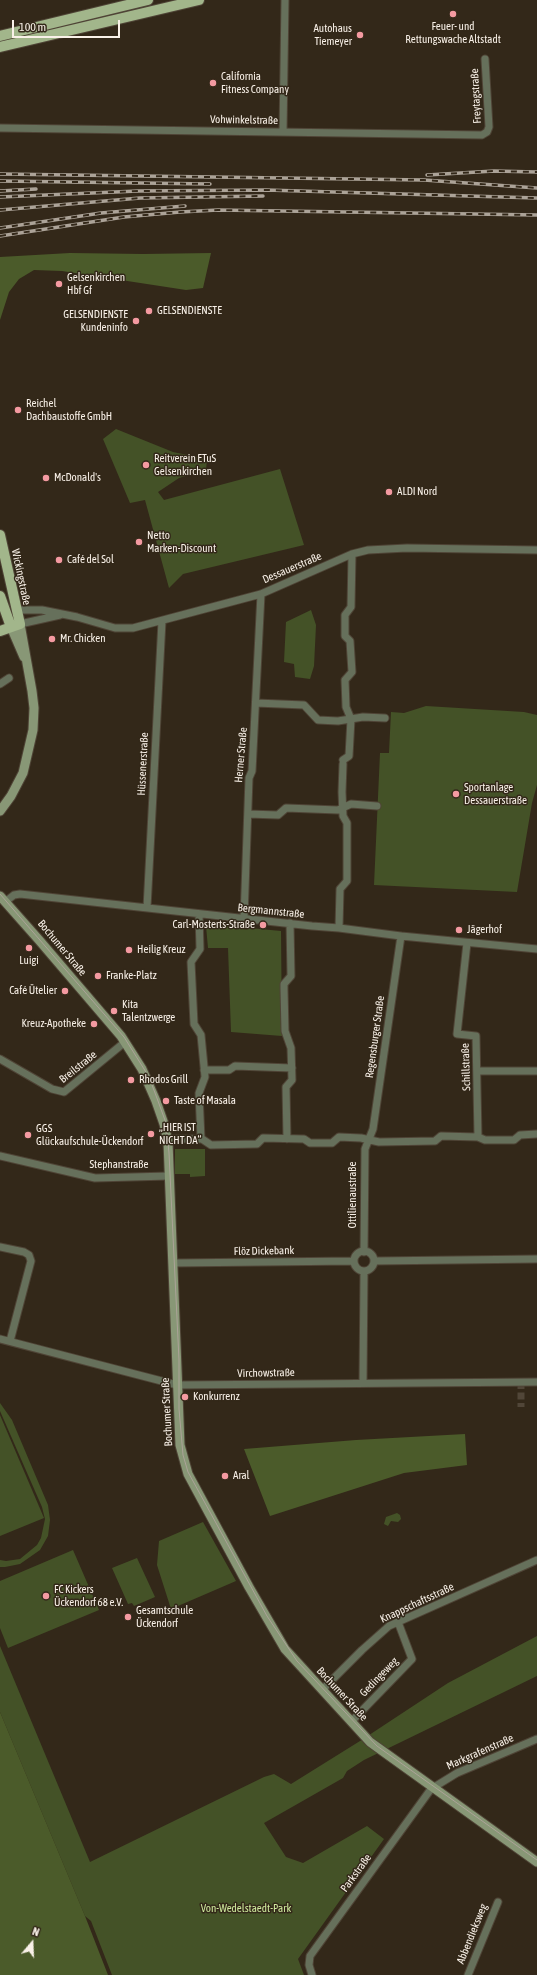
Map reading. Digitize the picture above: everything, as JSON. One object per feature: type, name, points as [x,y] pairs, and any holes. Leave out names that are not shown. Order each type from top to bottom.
[{"type":"main road","points":[[0,36],[148,0]]},
{"type":"main road","points":[[0,47],[199,0]]},
{"type":"main road","name":"Wickingstraße","points":[[0,535],[7,611]]},
{"type":"main road","name":"Wickingstraße","points":[[0,596],[15,626]]},
{"type":"main road","points":[[0,631],[15,626],[27,664],[34,708],[31,742],[27,761],[17,786],[0,811]]},
{"type":"main road","name":"Bochumer Straße","points":[[2,899],[35,935],[125,1042],[147,1079],[160,1112],[167,1140],[180,1445],[188,1474],[273,1631],[285,1649],[351,1722],[377,1748],[537,1862]]},
{"type":"street","points":[[283,132],[285,0]]},
{"type":"street","name":"Freytagstraße","points":[[485,59],[489,126],[487,132]]},
{"type":"street","name":"Vohwinkelstraße","points":[[0,128],[482,135],[487,132]]},
{"type":"street","name":"Dessauerstraße","points":[[7,611],[42,610],[123,628],[142,626],[261,594],[352,554],[368,550],[386,548],[537,550]]},
{"type":"street","points":[[339,928],[340,889],[347,881],[347,823],[343,816],[344,807],[342,792],[343,762],[349,756],[351,719],[346,707],[346,680],[352,672],[350,641],[346,636],[345,615],[351,607],[352,554]]},
{"type":"street","name":"Herner Straße","points":[[244,918],[248,814],[256,703],[261,594]]},
{"type":"street","name":"Dessauerstraße","points":[[15,626],[60,614]]},
{"type":"street","name":"Hüssenerstraße","points":[[147,908],[162,621]]},
{"type":"street","points":[[0,684],[9,678]]},
{"type":"street","points":[[256,703],[304,705],[318,720],[338,721],[363,717],[385,718]]},
{"type":"street","points":[[248,814],[278,815],[286,808],[338,810],[351,804],[377,806]]},
{"type":"street","name":"Bergmannstraße","points":[[2,899],[20,894],[401,936],[537,949]]},
{"type":"street","points":[[199,914],[200,948],[190,962],[194,1024],[201,1035],[205,1077],[199,1093],[201,1139]]},
{"type":"street","points":[[287,1139],[286,1087],[292,1080],[292,1068],[291,1048],[285,1031],[284,984],[291,976],[290,924]]},
{"type":"street","name":"Regensburger Straße","points":[[368,1139],[373,1130],[401,936]]},
{"type":"street","name":"Schillstraße","points":[[467,943],[457,1034],[476,1036],[478,1137]]},
{"type":"street","name":"Breilstraße","points":[[0,1058],[52,1089],[64,1092],[125,1042]]},
{"type":"street","points":[[204,1070],[229,1070],[235,1066],[292,1068]]},
{"type":"street","points":[[477,1071],[537,1070]]},
{"type":"street","points":[[167,1140],[201,1139],[211,1145],[257,1144],[263,1138],[304,1139],[310,1143],[332,1143],[339,1138],[368,1139],[380,1142],[435,1141],[441,1136],[478,1137],[485,1140],[514,1140],[520,1135],[537,1134]]},
{"type":"street","name":"Ottilienaustraße","points":[[364,1252],[365,1149],[368,1139]]},
{"type":"street","name":"Stephanstraße","points":[[0,1156],[95,1178],[169,1176]]},
{"type":"street","points":[[0,1247],[24,1252],[29,1255],[31,1261],[10,1342]]},
{"type":"street","points":[[364,1252],[372,1255],[374,1261],[372,1267],[364,1271],[356,1267],[354,1261],[356,1256],[364,1252]]},
{"type":"street","points":[[374,1261],[537,1259]]},
{"type":"street","name":"Flöz Dickebank","points":[[173,1263],[354,1261]]},
{"type":"street","points":[[363,1383],[364,1271]]},
{"type":"street","name":"Virchowstraße","points":[[0,1339],[177,1384],[537,1382]]},
{"type":"street","name":"Knappschaftsstraße","points":[[322,1690],[379,1634],[398,1622],[537,1560]]},
{"type":"street","name":"Gedingeweg","points":[[351,1722],[412,1659],[398,1622]]},
{"type":"street","name":"Markgrafenstraße","points":[[432,1788],[457,1773],[537,1739]]},
{"type":"street","name":"Parkstraße","points":[[312,1975],[309,1965],[310,1956],[432,1788]]},
{"type":"street","name":"Abbendieksweg","points":[[468,1975],[498,1902]]},
{"type":"green space","points":[[70,253],[211,253],[203,288],[186,290],[62,271],[34,270],[19,279],[9,292],[0,320],[0,257]]},
{"type":"green space","points":[[116,429],[173,452],[207,459],[206,470],[179,478],[158,492],[164,500],[280,469],[304,545],[183,574],[169,588],[145,500],[130,503],[103,439]]},
{"type":"green space","points":[[311,610],[316,625],[314,666],[310,679],[295,677],[294,664],[284,662],[286,622]]},
{"type":"green space","name":"Sportanlage Dessauerstraße","points":[[426,706],[524,712],[537,715],[537,785],[532,803],[517,892],[374,885],[380,753],[389,753],[391,712],[404,713]]},
{"type":"green space","points":[[209,924],[281,931],[282,1036],[231,1032],[228,948],[208,948],[206,926]]},
{"type":"green space","points":[[175,1149],[205,1149],[205,1176],[190,1177],[190,1174],[175,1174]]},
{"type":"green space","points":[[0,1403],[12,1420],[48,1505],[50,1520],[48,1536],[40,1550],[20,1564],[5,1567],[0,1567],[0,1560],[6,1561],[20,1559],[37,1545],[41,1538],[45,1519],[42,1507],[0,1411]]},
{"type":"green space","points":[[0,1415],[44,1518],[0,1536]]},
{"type":"green space","points":[[465,1434],[467,1465],[404,1473],[270,1516],[244,1449],[356,1440]]},
{"type":"green space","points":[[397,1513],[400,1515],[401,1519],[398,1522],[391,1521],[388,1526],[384,1524],[386,1517]]},
{"type":"green space","points":[[203,1522],[236,1581],[171,1609],[157,1565],[159,1541]]},
{"type":"green space","name":"FC Kickers Ückendorf 68 e.V.","points":[[73,1550],[99,1610],[8,1648],[0,1628],[0,1581]]},
{"type":"green space","points":[[137,1558],[155,1597],[134,1606],[132,1603],[128,1604],[112,1568]]},
{"type":"green space","name":"Von-Wedelstaedt-Park","points":[[537,1636],[537,1676],[364,1760],[347,1771],[343,1778],[264,1823],[286,1857],[303,1863],[367,1826],[384,1839],[298,1959],[304,1975],[112,1975],[91,1921],[85,1916],[0,1712],[0,1646],[90,1862],[264,1777],[274,1774],[291,1784],[448,1683]]},
{"type":"green space","points":[[0,1712],[85,1916],[108,1975],[0,1975]]},
{"type":"tunnel","points":[[521,1382],[521,1407]]},
{"type":"tram line","points":[[0,894],[124,1037],[149,1077],[158,1101],[166,1123],[169,1153],[179,1360],[179,1409],[183,1455],[188,1472],[267,1616],[297,1661],[377,1746],[537,1860]]},
{"type":"railway","points":[[427,175],[494,171],[537,172]]},
{"type":"railway","points":[[0,174],[424,180],[537,188]]},
{"type":"railway","points":[[0,181],[210,184]]},
{"type":"railway","points":[[0,191],[36,189]]},
{"type":"railway","points":[[0,197],[138,191],[266,190],[537,198]]},
{"type":"railway","points":[[0,210],[140,198],[263,196]]},
{"type":"railway","points":[[0,228],[101,213],[185,206]]},
{"type":"railway","points":[[0,236],[124,217],[218,210],[537,215]]},
{"type":"place","name":"Feuer- und Rettungswache Altstadt","points":[[453,14]]},
{"type":"place","name":"Autohaus Tiemeyer","points":[[360,35]]},
{"type":"place","name":"California Fitness Company","points":[[213,83]]},
{"type":"place","name":"Gelsenkirchen Hbf Gf","points":[[59,284]]},
{"type":"place","name":"GELSENDIENSTE","points":[[149,311]]},
{"type":"place","name":"GELSENDIENSTE Kundeninfo","points":[[136,321]]},
{"type":"place","name":"Reichel Dachbaustoffe GmbH","points":[[18,410]]},
{"type":"place","name":"Reitverein ETuS Gelsenkirchen","points":[[146,465]]},
{"type":"place","name":"McDonald's","points":[[46,478]]},
{"type":"place","name":"ALDI Nord","points":[[389,492]]},
{"type":"place","name":"Netto Marken-Discount","points":[[139,542]]},
{"type":"place","name":"Café del Sol","points":[[59,560]]},
{"type":"place","name":"Mr. Chicken","points":[[52,639]]},
{"type":"place","name":"Sportanlage Dessauerstraße","points":[[456,794]]},
{"type":"place","name":"Carl-Mosterts-Straße","points":[[263,925]]},
{"type":"place","name":"Jägerhof","points":[[459,930]]},
{"type":"place","name":"Luigi","points":[[29,948]]},
{"type":"place","name":"Heilig Kreuz","points":[[129,950]]},
{"type":"place","name":"Franke-Platz","points":[[98,976]]},
{"type":"place","name":"Café Ütelier","points":[[65,991]]},
{"type":"place","name":"Kita Talentzwerge","points":[[114,1011]]},
{"type":"place","name":"Kreuz-Apotheke","points":[[94,1024]]},
{"type":"place","name":"Rhodos Grill","points":[[131,1080]]},
{"type":"place","name":"Taste of Masala","points":[[166,1101]]},
{"type":"place","name":"„HIER IST NICHT DA“","points":[[151,1134]]},
{"type":"place","name":"GGS Glückaufschule-Ückendorf","points":[[28,1135]]},
{"type":"place","name":"Konkurrenz","points":[[185,1397]]},
{"type":"place","name":"Aral","points":[[225,1476]]},
{"type":"place","name":"FC Kickers Ückendorf 68 e.V.","points":[[46,1596]]},
{"type":"place","name":"Gesamtschule Ückendorf","points":[[128,1617]]}]
